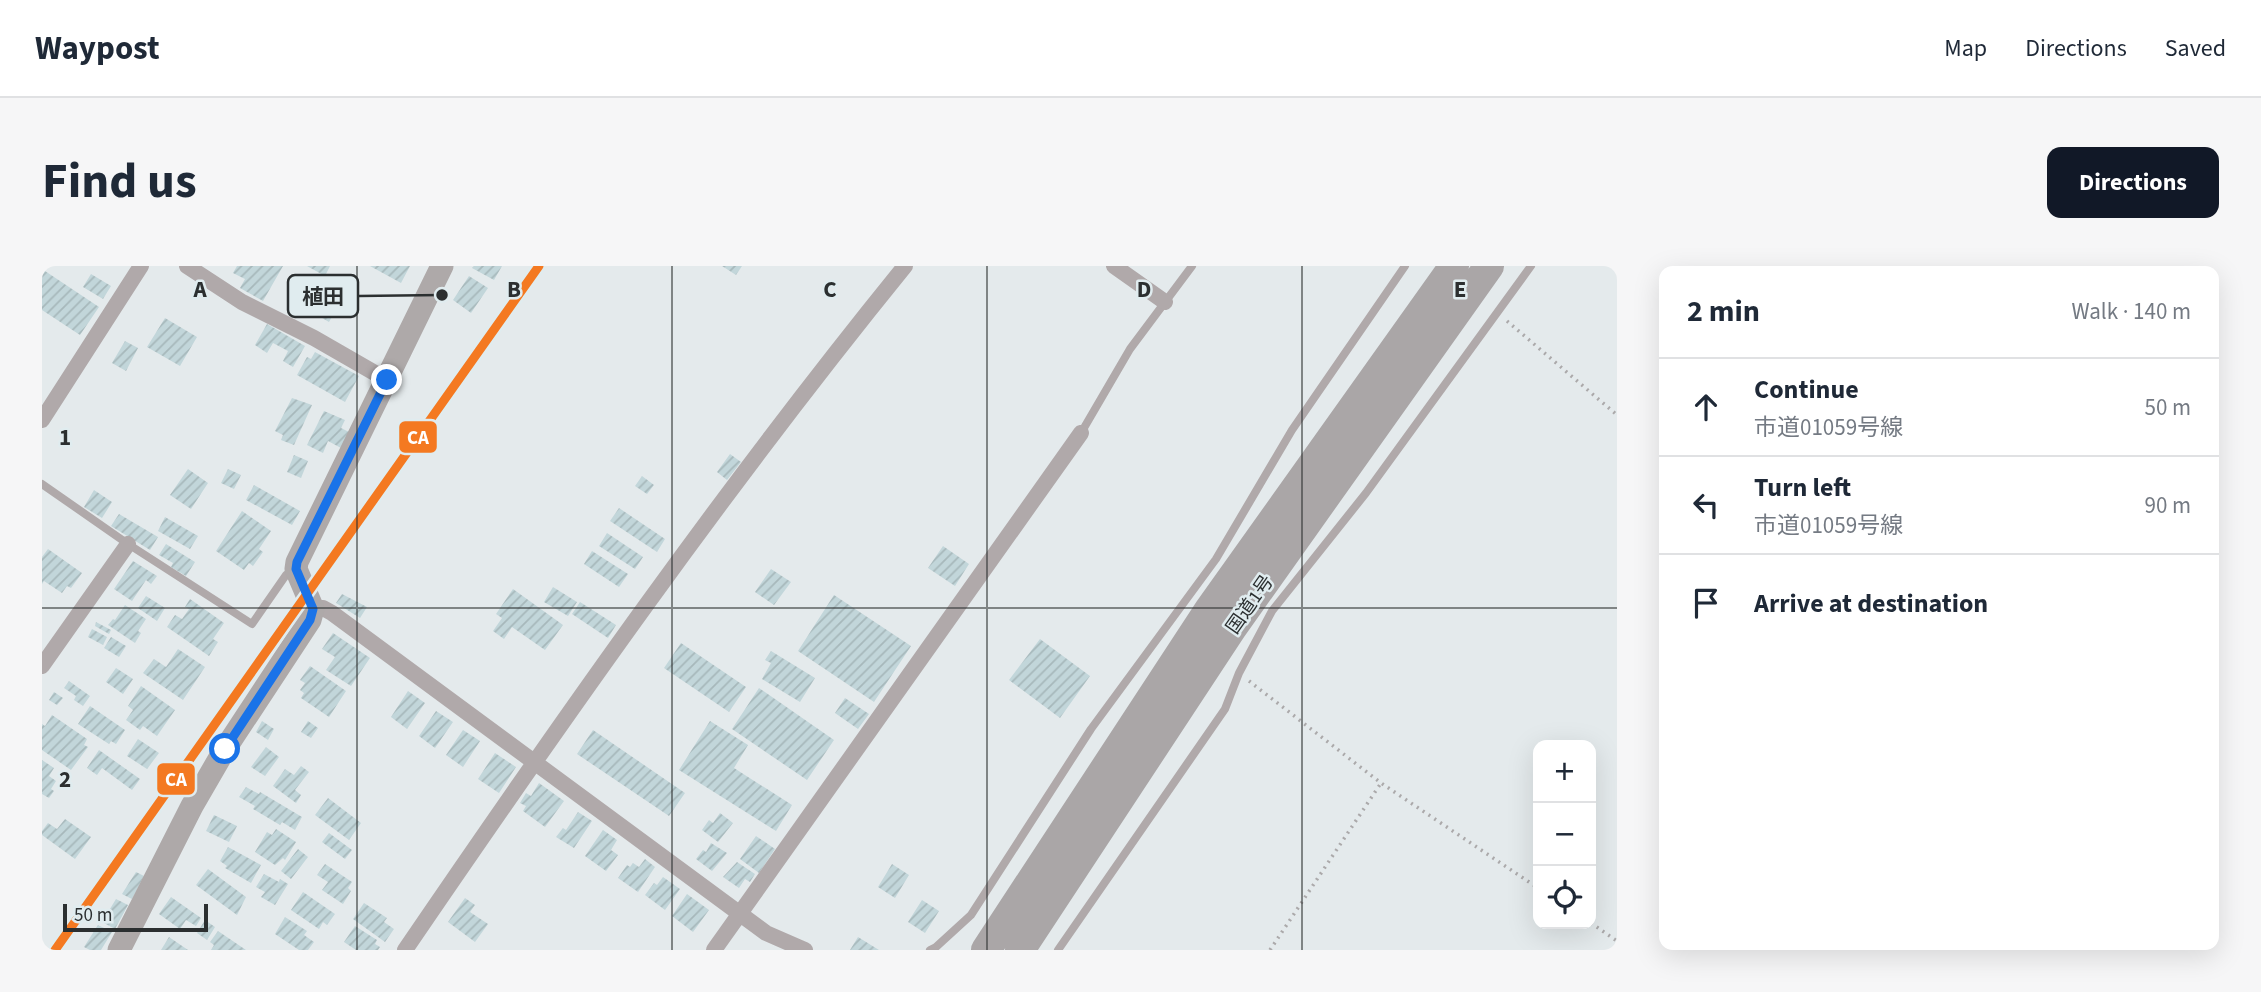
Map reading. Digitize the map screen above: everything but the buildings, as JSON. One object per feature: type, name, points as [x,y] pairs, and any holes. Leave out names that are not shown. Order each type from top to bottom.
[{"type":"highway","name":"国道1号","points":[[986,950],[1209,610],[1454,266]]},
{"type":"highway","name":"国道1号","points":[[1020,950],[1232,628],[1489,266]]},
{"type":"street","points":[[42,420],[141,266]]},
{"type":"street","points":[[187,266],[242,302],[314,338],[387,380]]},
{"type":"street","points":[[119,950],[225,749],[306,629],[313,609],[296,569],[299,555],[442,266]]},
{"type":"street","points":[[405,950],[533,763],[814,379],[905,266]]},
{"type":"street","points":[[1114,266],[1164,302]]},
{"type":"street","points":[[714,950],[1081,433]]},
{"type":"street","points":[[42,666],[128,544]]},
{"type":"street","points":[[313,609],[323,608],[332,613],[766,933],[805,950]]},
{"type":"lane","points":[[1081,433],[1130,349],[1192,266]]},
{"type":"lane","points":[[930,950],[971,915],[1091,729],[1216,559],[1292,430],[1405,266]]},
{"type":"lane","points":[[1058,950],[1225,709],[1239,673],[1272,611],[1366,493],[1531,266]]},
{"type":"lane","points":[[42,484],[128,544],[252,624],[286,575],[296,569]]},
{"type":"path","points":[[1498,313],[1617,415]]},
{"type":"path","points":[[1239,673],[1381,783],[1533,885]]},
{"type":"path","points":[[1270,950],[1381,783]]},
{"type":"path","points":[[1596,926],[1617,941]]},
{"type":"transit line","name":"CA","points":[[55,950],[539,266]]},
{"type":"place","name":"植田","points":[[442,295]]},
{"type":"route","points":[[225,749],[310,620],[313,609],[296,569],[299,555],[387,380]]}]
